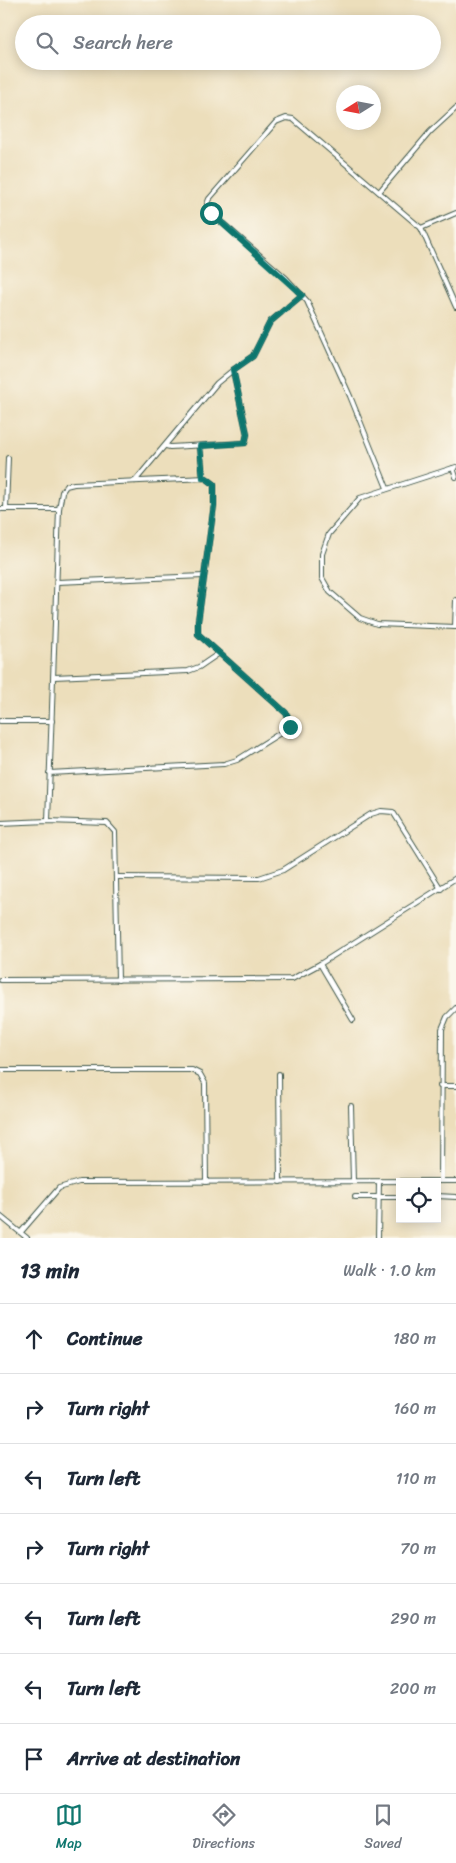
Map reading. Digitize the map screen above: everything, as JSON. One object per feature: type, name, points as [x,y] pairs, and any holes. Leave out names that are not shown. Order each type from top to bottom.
[{"type":"street","points":[[379,192],[430,132],[456,108]]},
{"type":"street","points":[[387,488],[350,396],[302,295],[211,213],[207,204],[209,199],[276,122],[286,118],[293,119],[422,228],[456,307]]},
{"type":"street","points":[[422,228],[456,213]]},
{"type":"street","points":[[135,481],[218,383],[253,356],[270,322],[302,295]]},
{"type":"street","points":[[166,446],[245,443],[247,439],[233,370]]},
{"type":"street","points":[[200,446],[203,478]]},
{"type":"street","points":[[6,509],[8,458]]},
{"type":"street","points":[[456,477],[455,468],[360,498],[329,534],[322,554],[322,578],[330,592],[360,618],[377,624],[455,627],[456,600]]},
{"type":"street","points":[[48,821],[49,773],[54,677],[59,508],[62,492],[66,486],[206,478],[214,484],[214,505],[198,634],[218,654],[286,713],[291,723],[290,727],[238,760],[224,764],[49,773]]},
{"type":"street","points":[[0,509],[59,508]]},
{"type":"street","points":[[57,582],[204,576]]},
{"type":"street","points":[[54,677],[188,671],[200,667],[218,654]]},
{"type":"street","points":[[0,721],[52,721]]},
{"type":"street","points":[[116,878],[259,878],[283,870],[371,814],[382,811],[393,812],[441,889]]},
{"type":"street","points":[[0,823],[48,821],[107,823],[112,826],[115,832],[118,980]]},
{"type":"street","points":[[0,980],[285,980],[320,964],[456,878]]},
{"type":"street","points":[[320,964],[353,1020]]},
{"type":"street","points":[[441,1178],[440,1086],[442,1029],[447,1017],[456,1008]]},
{"type":"street","points":[[0,1070],[192,1070],[200,1074],[205,1083],[206,1182]]},
{"type":"street","points":[[279,1074],[280,1182]]},
{"type":"street","points":[[440,1086],[456,1086]]},
{"type":"street","points":[[351,1106],[353,1181]]},
{"type":"street","points":[[441,1181],[456,1181]]},
{"type":"street","points":[[378,1182],[378,1238]]},
{"type":"street","points":[[21,1232],[50,1197],[68,1184],[396,1182]]},
{"type":"street","points":[[441,1196],[456,1197]]},
{"type":"street","points":[[355,1198],[396,1197]]},
{"type":"street","points":[[0,1216],[27,1238]]},
{"type":"route","points":[[211,213],[286,278],[302,295],[281,315],[270,322],[253,356],[233,370],[247,434],[245,443],[200,446],[203,478],[214,484],[214,505],[198,621],[198,634],[218,654],[286,713],[290,718],[290,727]]}]
